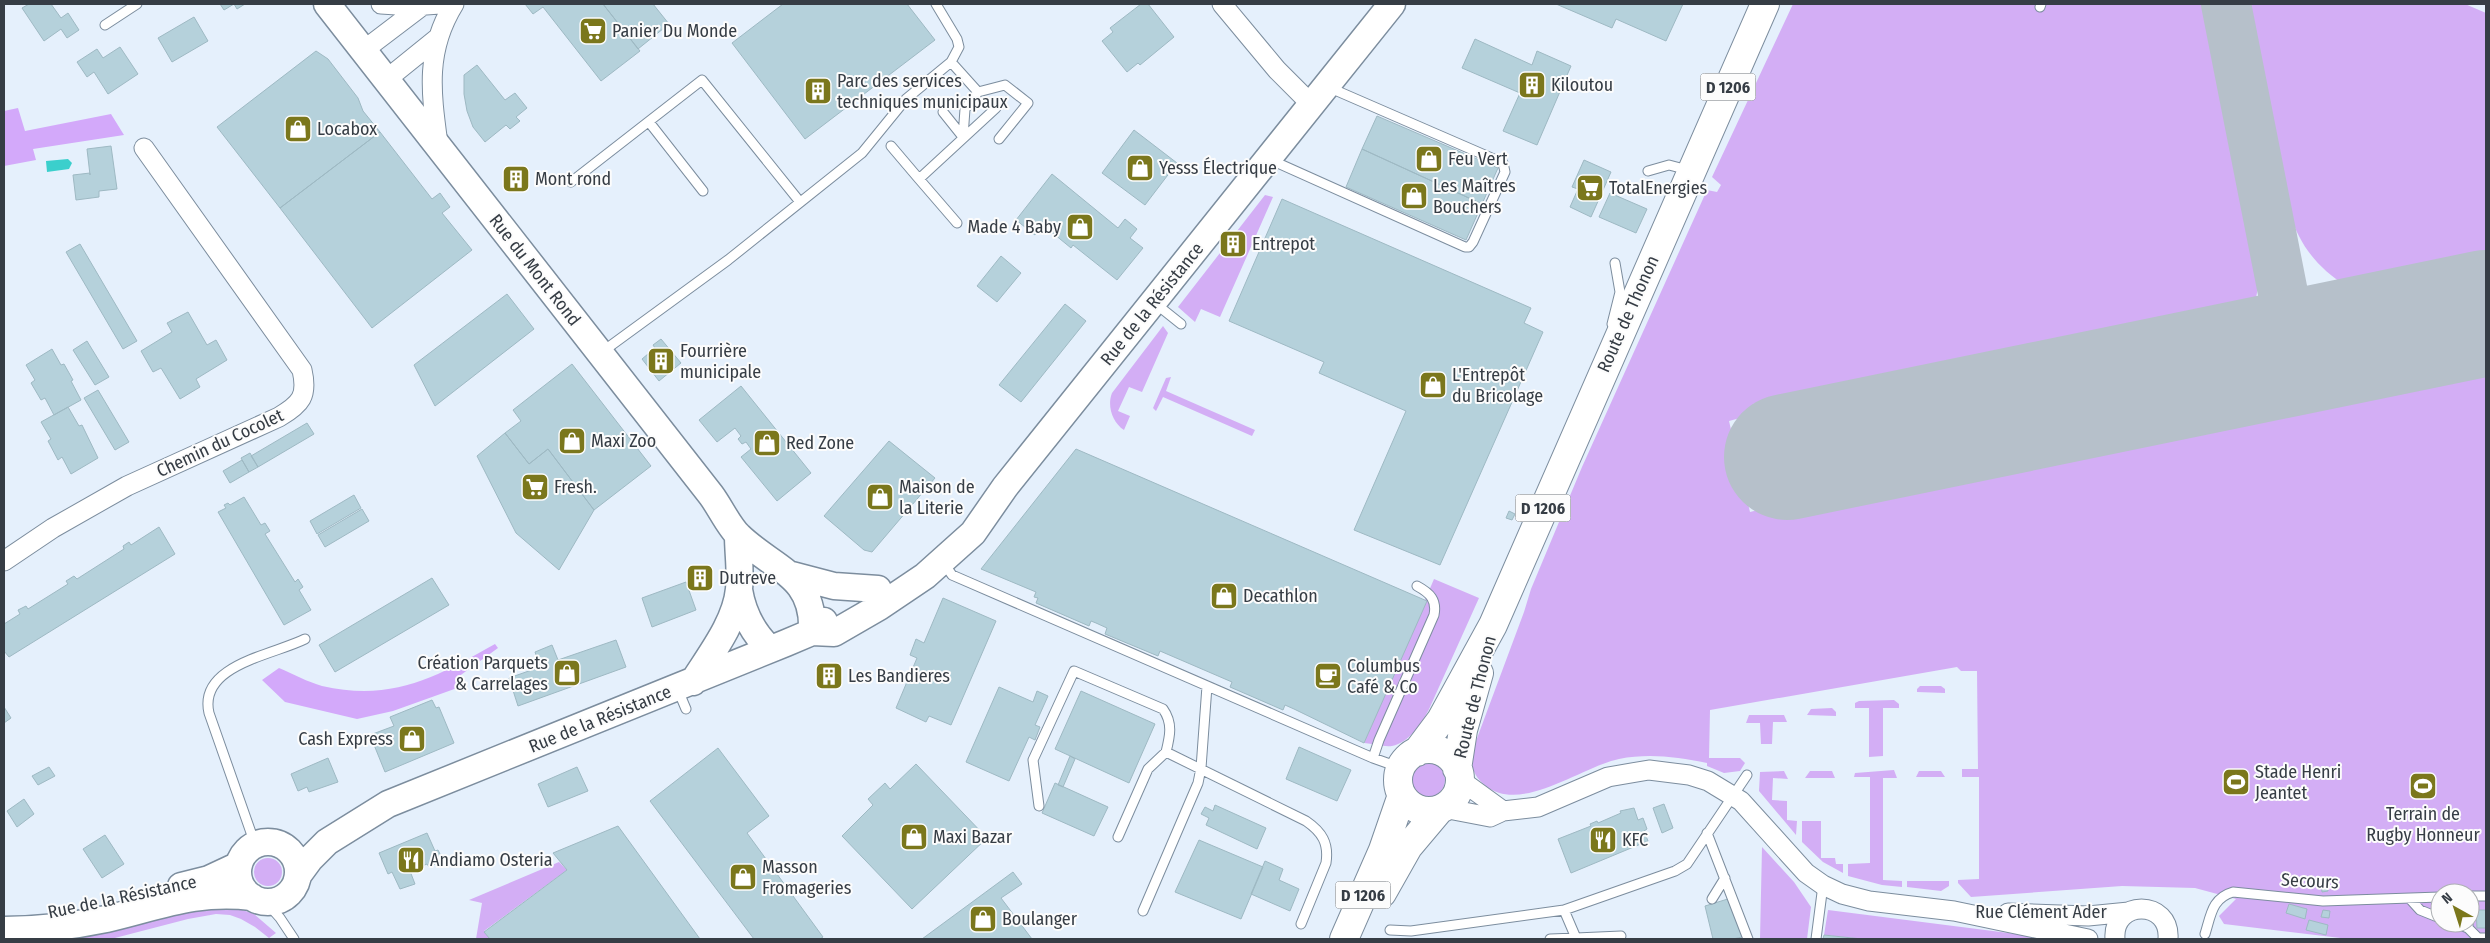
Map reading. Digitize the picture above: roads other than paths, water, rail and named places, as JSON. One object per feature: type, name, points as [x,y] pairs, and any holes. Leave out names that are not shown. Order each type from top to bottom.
[{"type":"main road","name":"Route de Thonon","points":[[1409,760],[1441,720],[1493,625],[1766,4]]},
{"type":"main road","name":"Route de Thonon","points":[[1458,774],[1463,730],[1493,625]]},
{"type":"main road","points":[[1427,750],[1441,752],[1449,758],[1458,774],[1455,796],[1441,808],[1420,810],[1408,803],[1402,795],[1398,782],[1409,760],[1427,750]]},
{"type":"main road","name":"D 1206","points":[[1344,939],[1383,850],[1402,795]]},
{"type":"main road","name":"D 1206","points":[[1360,939],[1404,853],[1441,808]]},
{"type":"street","points":[[381,4],[431,5]]},
{"type":"street","points":[[438,144],[431,82],[433,59],[439,37],[454,4]]},
{"type":"street","points":[[1222,4],[1277,70],[1319,95]]},
{"type":"street","name":"Rue de la Résistance","points":[[812,632],[834,633],[894,598],[943,562],[973,533],[1005,487],[1392,4]]},
{"type":"street","name":"Rue du Mont Rond","points":[[328,5],[711,495],[738,535],[792,575],[802,587],[809,601],[812,632]]},
{"type":"street","points":[[364,50],[431,5]]},
{"type":"street","points":[[387,79],[439,37]]},
{"type":"street","name":"Chemin du Cocolet","points":[[4,560],[53,528],[127,486],[242,431],[294,409],[303,397],[305,384],[302,370],[144,148]]},
{"type":"street","name":"Rue de la Résistance","points":[[286,847],[360,811],[388,804],[685,693],[770,649],[812,632],[831,615],[878,589],[927,553],[970,513],[1005,487]]},
{"type":"street","points":[[685,693],[723,632],[735,607],[739,590],[738,535]]},
{"type":"street","name":"Rue du Mont Rond","points":[[792,575],[834,586],[878,589]]},
{"type":"street","points":[[739,590],[747,618],[761,640],[770,649]]},
{"type":"street","name":"Rue Clément Ader","points":[[1441,808],[1486,817],[1503,811],[1522,811],[1538,807],[1608,777],[1649,770],[1689,775],[1708,781],[1733,796],[1756,816],[1791,859],[1823,885],[1842,894],[1869,901],[1954,912],[2088,939]]},
{"type":"street","points":[[1458,774],[1503,811]]},
{"type":"street","name":"Rue de la Résistance","points":[[299,874],[310,859],[327,842],[388,804]]},
{"type":"street","points":[[273,842],[286,847],[297,861],[299,874],[296,883],[289,894],[278,900],[259,900],[240,883],[239,865],[245,853],[255,844],[273,842]]},
{"type":"street","name":"Rue de la Résistance","points":[[4,922],[193,884],[239,865]]},
{"type":"street","name":"Rue de la Résistance","points":[[4,930],[39,930],[87,922],[194,896],[233,895],[259,900]]},
{"type":"street","name":"Rue Clément Ader","points":[[1954,912],[2088,916],[2144,909],[2158,914],[2167,927],[2168,939]]},
{"type":"street","name":"Rue Clément Ader","points":[[2115,939],[2118,922],[2129,912]]},
{"type":"lane","points":[[105,25],[137,4]]},
{"type":"lane","points":[[600,353],[728,260],[862,153],[903,103],[951,62],[959,47],[957,39],[936,4]]},
{"type":"lane","points":[[951,62],[978,92]]},
{"type":"lane","points":[[572,182],[702,80],[800,202]]},
{"type":"lane","points":[[963,138],[965,109],[978,92],[1005,84],[1028,103],[999,139]]},
{"type":"lane","points":[[1268,159],[1465,247],[1469,247],[1473,242],[1505,172],[1503,164],[1319,95]]},
{"type":"lane","points":[[919,179],[996,108]]},
{"type":"lane","points":[[943,112],[963,138]]},
{"type":"lane","points":[[649,122],[704,191]]},
{"type":"lane","points":[[891,146],[957,223]]},
{"type":"lane","points":[[1648,171],[1669,165],[1691,171]]},
{"type":"lane","points":[[1594,392],[1620,292],[1615,263]]},
{"type":"lane","points":[[1154,302],[1181,324]]},
{"type":"lane","points":[[943,562],[952,575],[1374,758],[1409,760]]},
{"type":"lane","points":[[1374,758],[1379,740],[1434,615],[1435,605],[1432,596],[1417,586]]},
{"type":"lane","points":[[255,844],[209,714],[208,698],[215,682],[232,668],[305,638]]},
{"type":"lane","points":[[1039,806],[1033,760],[1074,671],[1163,709],[1170,724],[1170,736],[1166,752],[1148,770],[1118,837]]},
{"type":"lane","points":[[1143,911],[1198,783],[1201,768],[1207,686]]},
{"type":"lane","points":[[1166,752],[1306,821],[1320,832],[1325,840],[1328,853],[1326,863],[1301,924]]},
{"type":"lane","points":[[1390,930],[1410,931],[1564,910],[1682,867],[1687,864],[1747,775]]},
{"type":"lane","points":[[1707,833],[1748,939]]},
{"type":"lane","points":[[1712,899],[1725,878]]},
{"type":"lane","points":[[1816,939],[1823,885]]},
{"type":"lane","name":"Secours","points":[[2205,934],[2214,905],[2223,895],[2233,892],[2323,901],[2430,898]]},
{"type":"lane","points":[[2410,899],[2420,910],[2430,914]]},
{"type":"lane","points":[[259,900],[280,918],[294,939]]},
{"type":"lane","points":[[1564,910],[1576,938]]},
{"type":"lane","points":[[2474,933],[2478,938],[2486,938]]},
{"type":"lane","points":[[1550,939],[1621,936]]},
{"type":"place","name":"Panier Du Monde","points":[[593,31]]},
{"type":"place","name":"Kiloutou","points":[[1532,85]]},
{"type":"place","name":"Parc des services techniques municipaux","points":[[818,91]]},
{"type":"place","name":"Locabox","points":[[298,129]]},
{"type":"place","name":"Feu Vert","points":[[1429,159]]},
{"type":"place","name":"Yesss Électrique","points":[[1140,168]]},
{"type":"place","name":"Mont rond","points":[[516,179]]},
{"type":"place","name":"TotalEnergies","points":[[1590,188]]},
{"type":"place","name":"Les Maîtres Bouchers","points":[[1414,196]]},
{"type":"place","name":"Made 4 Baby","points":[[1080,227]]},
{"type":"place","name":"Entrepot","points":[[1233,244]]},
{"type":"place","name":"Fourrière municipale","points":[[661,361]]},
{"type":"place","name":"L'Entrepôt du Bricolage","points":[[1433,385]]},
{"type":"place","name":"Maxi Zoo","points":[[572,441]]},
{"type":"place","name":"Red Zone","points":[[767,443]]},
{"type":"place","name":"Fresh.","points":[[535,487]]},
{"type":"place","name":"Maison de la Literie","points":[[880,497]]},
{"type":"place","name":"Dutreve","points":[[700,578]]},
{"type":"place","name":"Decathlon","points":[[1224,596]]},
{"type":"place","name":"Création Parquets & Carrelages","points":[[567,673]]},
{"type":"place","name":"Les Bandieres","points":[[829,676]]},
{"type":"place","name":"Columbus Café & Co","points":[[1328,676]]},
{"type":"place","name":"Cash Express","points":[[412,739]]},
{"type":"place","name":"Stade Henri Jeantet","points":[[2236,782]]},
{"type":"place","name":"Terrain de Rugby Honneur","points":[[2423,786]]},
{"type":"place","name":"Maxi Bazar","points":[[914,837]]},
{"type":"place","name":"KFC","points":[[1603,840]]},
{"type":"place","name":"Andiamo Osteria","points":[[411,860]]},
{"type":"place","name":"Masson Fromageries","points":[[743,877]]},
{"type":"place","name":"Boulanger","points":[[983,919]]}]
